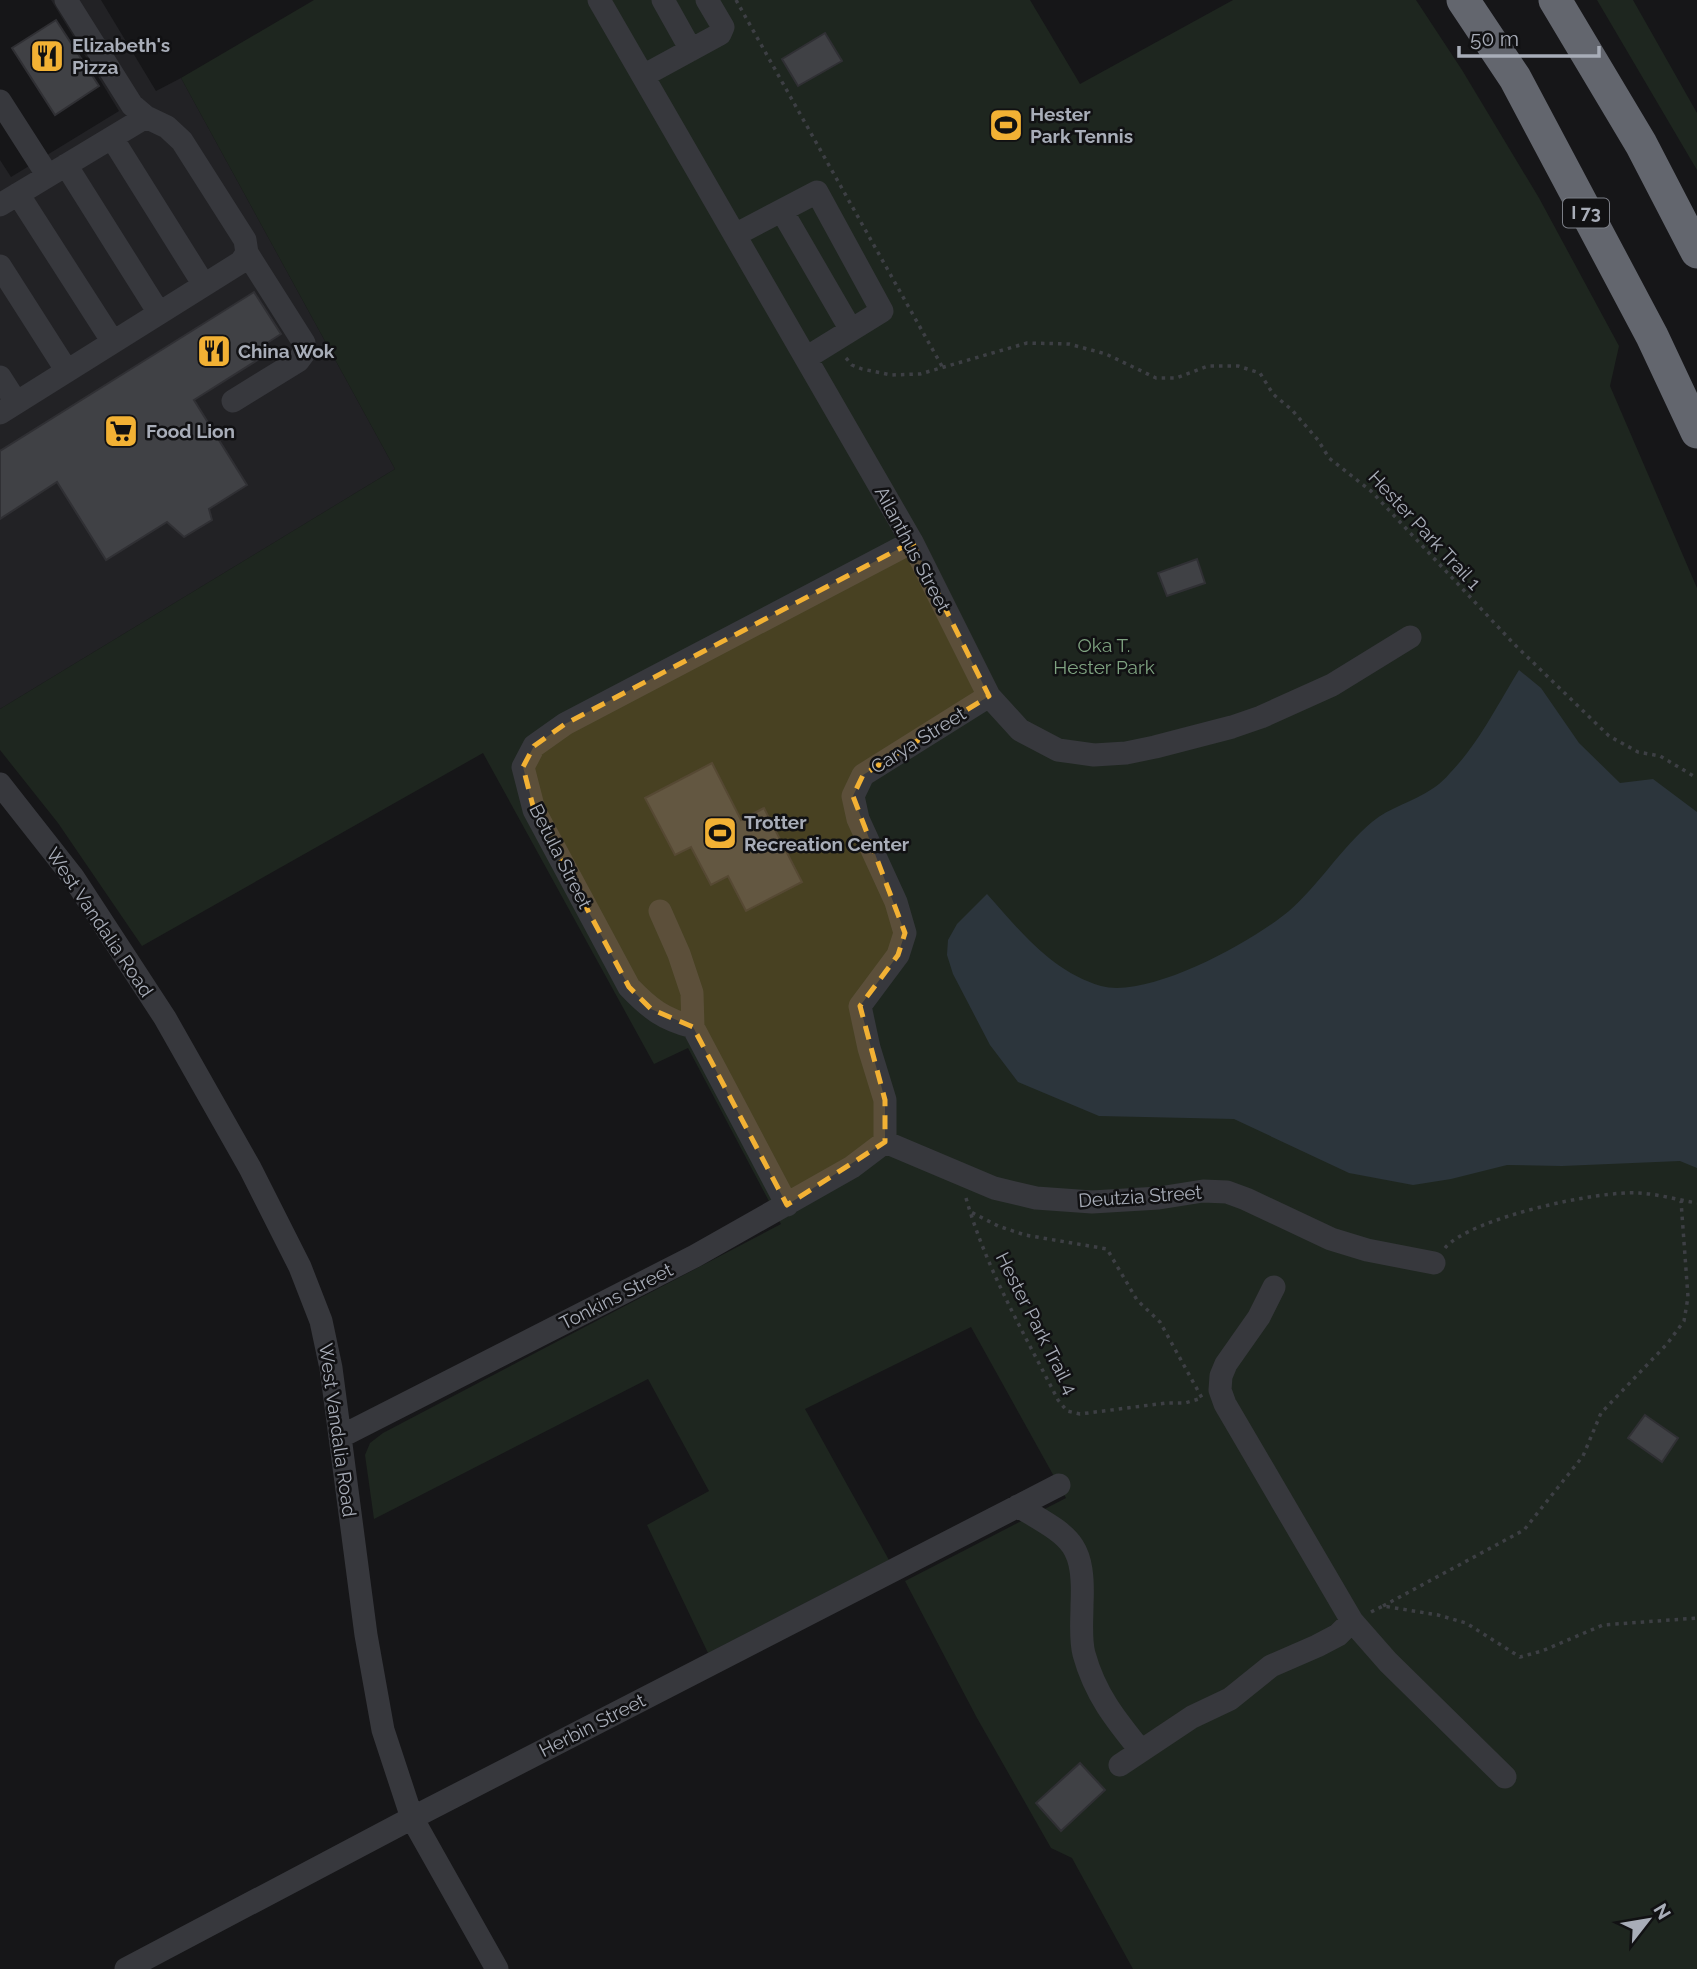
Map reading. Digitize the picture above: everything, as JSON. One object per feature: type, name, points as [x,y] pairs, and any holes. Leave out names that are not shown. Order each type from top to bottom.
[{"type":"highway","name":"I 73","points":[[1463,0],[1521,91],[1652,336],[1697,432]]},
{"type":"highway","points":[[1555,0],[1641,144],[1697,252]]},
{"type":"street","points":[[66,0],[132,105],[146,117],[167,127],[182,141],[245,240],[247,253],[304,343],[304,353],[298,361],[233,401]]},
{"type":"street","name":"Ailanthus Street","points":[[599,0],[912,542],[989,696],[1020,730],[1058,750],[1094,755],[1126,753],[1232,727],[1261,717],[1332,685],[1410,637]]},
{"type":"street","points":[[663,0],[691,50]]},
{"type":"street","points":[[643,76],[720,34],[723,27],[707,0]]},
{"type":"street","points":[[0,101],[57,170],[159,313]]},
{"type":"street","points":[[113,342],[9,200],[146,117]]},
{"type":"street","points":[[112,138],[204,285]]},
{"type":"street","points":[[735,235],[817,192],[882,311],[806,358]]},
{"type":"street","points":[[782,211],[851,330]]},
{"type":"street","points":[[0,377],[8,408],[241,262],[247,253]]},
{"type":"street","points":[[0,266],[66,371]]},
{"type":"street","name":"Betula Street","points":[[693,1027],[674,1022],[651,1009],[629,986],[534,810],[523,767],[534,746],[565,724],[912,542]]},
{"type":"street","name":"Carya Street","points":[[885,1142],[884,1100],[860,1006],[898,955],[905,933],[896,902],[858,820],[852,796],[863,775],[989,696]]},
{"type":"street","name":"West Vandalia Road","points":[[0,784],[73,877],[165,1018],[250,1168],[300,1267],[321,1321],[331,1368],[366,1635],[383,1730],[412,1818],[497,1969]]},
{"type":"street","points":[[660,911],[692,993],[693,1027],[787,1205]]},
{"type":"street","name":"Deutzia Street","points":[[885,1142],[994,1188],[1036,1198],[1092,1202],[1159,1198],[1203,1191],[1227,1192],[1331,1239],[1367,1250],[1434,1263]]},
{"type":"street","name":"Tonkins Street","points":[[340,1437],[695,1256],[852,1167],[885,1142]]},
{"type":"street","points":[[1274,1287],[1253,1327],[1226,1364],[1221,1376],[1220,1390],[1225,1404],[1352,1620],[1388,1662],[1505,1777]]},
{"type":"street","name":"Herbin Street","points":[[126,1969],[412,1818],[1059,1485]]},
{"type":"street","points":[[1018,1506],[1058,1529],[1078,1553],[1084,1575],[1083,1652],[1104,1703],[1141,1751]]},
{"type":"street","points":[[1119,1765],[1192,1717],[1230,1699],[1271,1666],[1338,1635],[1352,1620]]},
{"type":"path","points":[[736,0],[943,368]]},
{"type":"path","name":"Hester Park Trail 1","points":[[843,353],[852,365],[862,369],[891,375],[920,374],[1027,342],[1069,344],[1106,354],[1156,378],[1176,378],[1208,366],[1238,366],[1261,373],[1273,394],[1292,410],[1318,440],[1329,458],[1371,491],[1505,634],[1609,736],[1638,752],[1660,756],[1697,778]]},
{"type":"path","name":"Hester Park Trail 4","points":[[957,1173],[974,1227],[1000,1284],[1058,1400],[1067,1411],[1080,1414],[1185,1403],[1202,1398],[1160,1322],[1137,1300],[1107,1249],[1025,1235],[998,1226],[969,1211]]},
{"type":"path","points":[[1434,1263],[1451,1241],[1534,1208],[1592,1195],[1639,1193],[1697,1203]]},
{"type":"path","points":[[1352,1620],[1524,1530],[1583,1456],[1601,1413],[1667,1344],[1684,1321],[1688,1297],[1681,1201]]},
{"type":"path","points":[[1383,1606],[1438,1615],[1466,1623],[1520,1657],[1542,1651],[1603,1625],[1697,1618]]},
{"type":"highlighted area","points":[[912,542],[989,696],[863,775],[853,796],[905,933],[898,955],[860,1006],[885,1100],[885,1142],[787,1205],[693,1027],[651,1009],[629,987],[534,810],[523,767],[534,746],[565,724]]},
{"type":"shaded area","points":[[51,0],[101,0],[156,91],[181,78],[395,469],[0,709],[0,160],[11,177],[119,111]]},
{"type":"shaded area","points":[[1519,670],[1541,688],[1579,743],[1620,783],[1653,779],[1697,812],[1697,1168],[1680,1161],[1562,1166],[1507,1165],[1413,1185],[1349,1173],[1234,1119],[1099,1116],[1018,1082],[990,1045],[953,974],[947,955],[948,940],[957,924],[987,894],[1038,948],[1083,980],[1101,986],[1121,988],[1145,984],[1199,965],[1272,924],[1310,890],[1350,843],[1372,822],[1386,812],[1425,794],[1443,781],[1475,742]]},
{"type":"green space","name":"Oka T. Hester Park","points":[[314,0],[1030,0],[1080,84],[1233,0],[1416,0],[1462,70],[1539,198],[1619,346],[1610,386],[1697,588],[1697,1969],[1133,1969],[1072,1858],[1051,1848],[977,1718],[905,1581],[1066,1498],[971,1327],[805,1409],[889,1560],[708,1653],[647,1525],[709,1491],[648,1379],[374,1519],[365,1455],[370,1443],[383,1433],[781,1224],[688,1048],[654,1064],[483,753],[142,946],[58,823],[0,750],[0,709],[395,469],[181,78]]},
{"type":"green space","points":[[1597,0],[1633,0],[1697,113],[1697,170]]},
{"type":"building","points":[[56,20],[99,86],[55,115],[12,48]]},
{"type":"building","points":[[825,33],[842,61],[798,86],[782,59]]},
{"type":"building","points":[[254,292],[281,334],[267,343],[272,351],[194,400],[247,485],[209,509],[212,520],[184,537],[167,522],[106,560],[57,482],[0,519],[0,451]]},
{"type":"building","points":[[1197,559],[1205,583],[1167,596],[1158,573]]},
{"type":"building","name":"Trotter Recreation Center","points":[[712,763],[741,820],[764,808],[802,882],[746,911],[728,876],[711,885],[691,847],[675,855],[645,798]]},
{"type":"building","points":[[1645,1415],[1678,1438],[1662,1462],[1628,1438]]},
{"type":"building","points":[[1080,1763],[1105,1790],[1061,1831],[1036,1803]]},
{"type":"place","name":"Elizabeth's Pizza","points":[[47,56]]},
{"type":"place","name":"Hester Park Tennis","points":[[1006,125]]},
{"type":"place","name":"China Wok","points":[[214,351]]},
{"type":"place","name":"Food Lion","points":[[121,431]]},
{"type":"place","name":"Trotter Recreation Center","points":[[720,833]]}]
